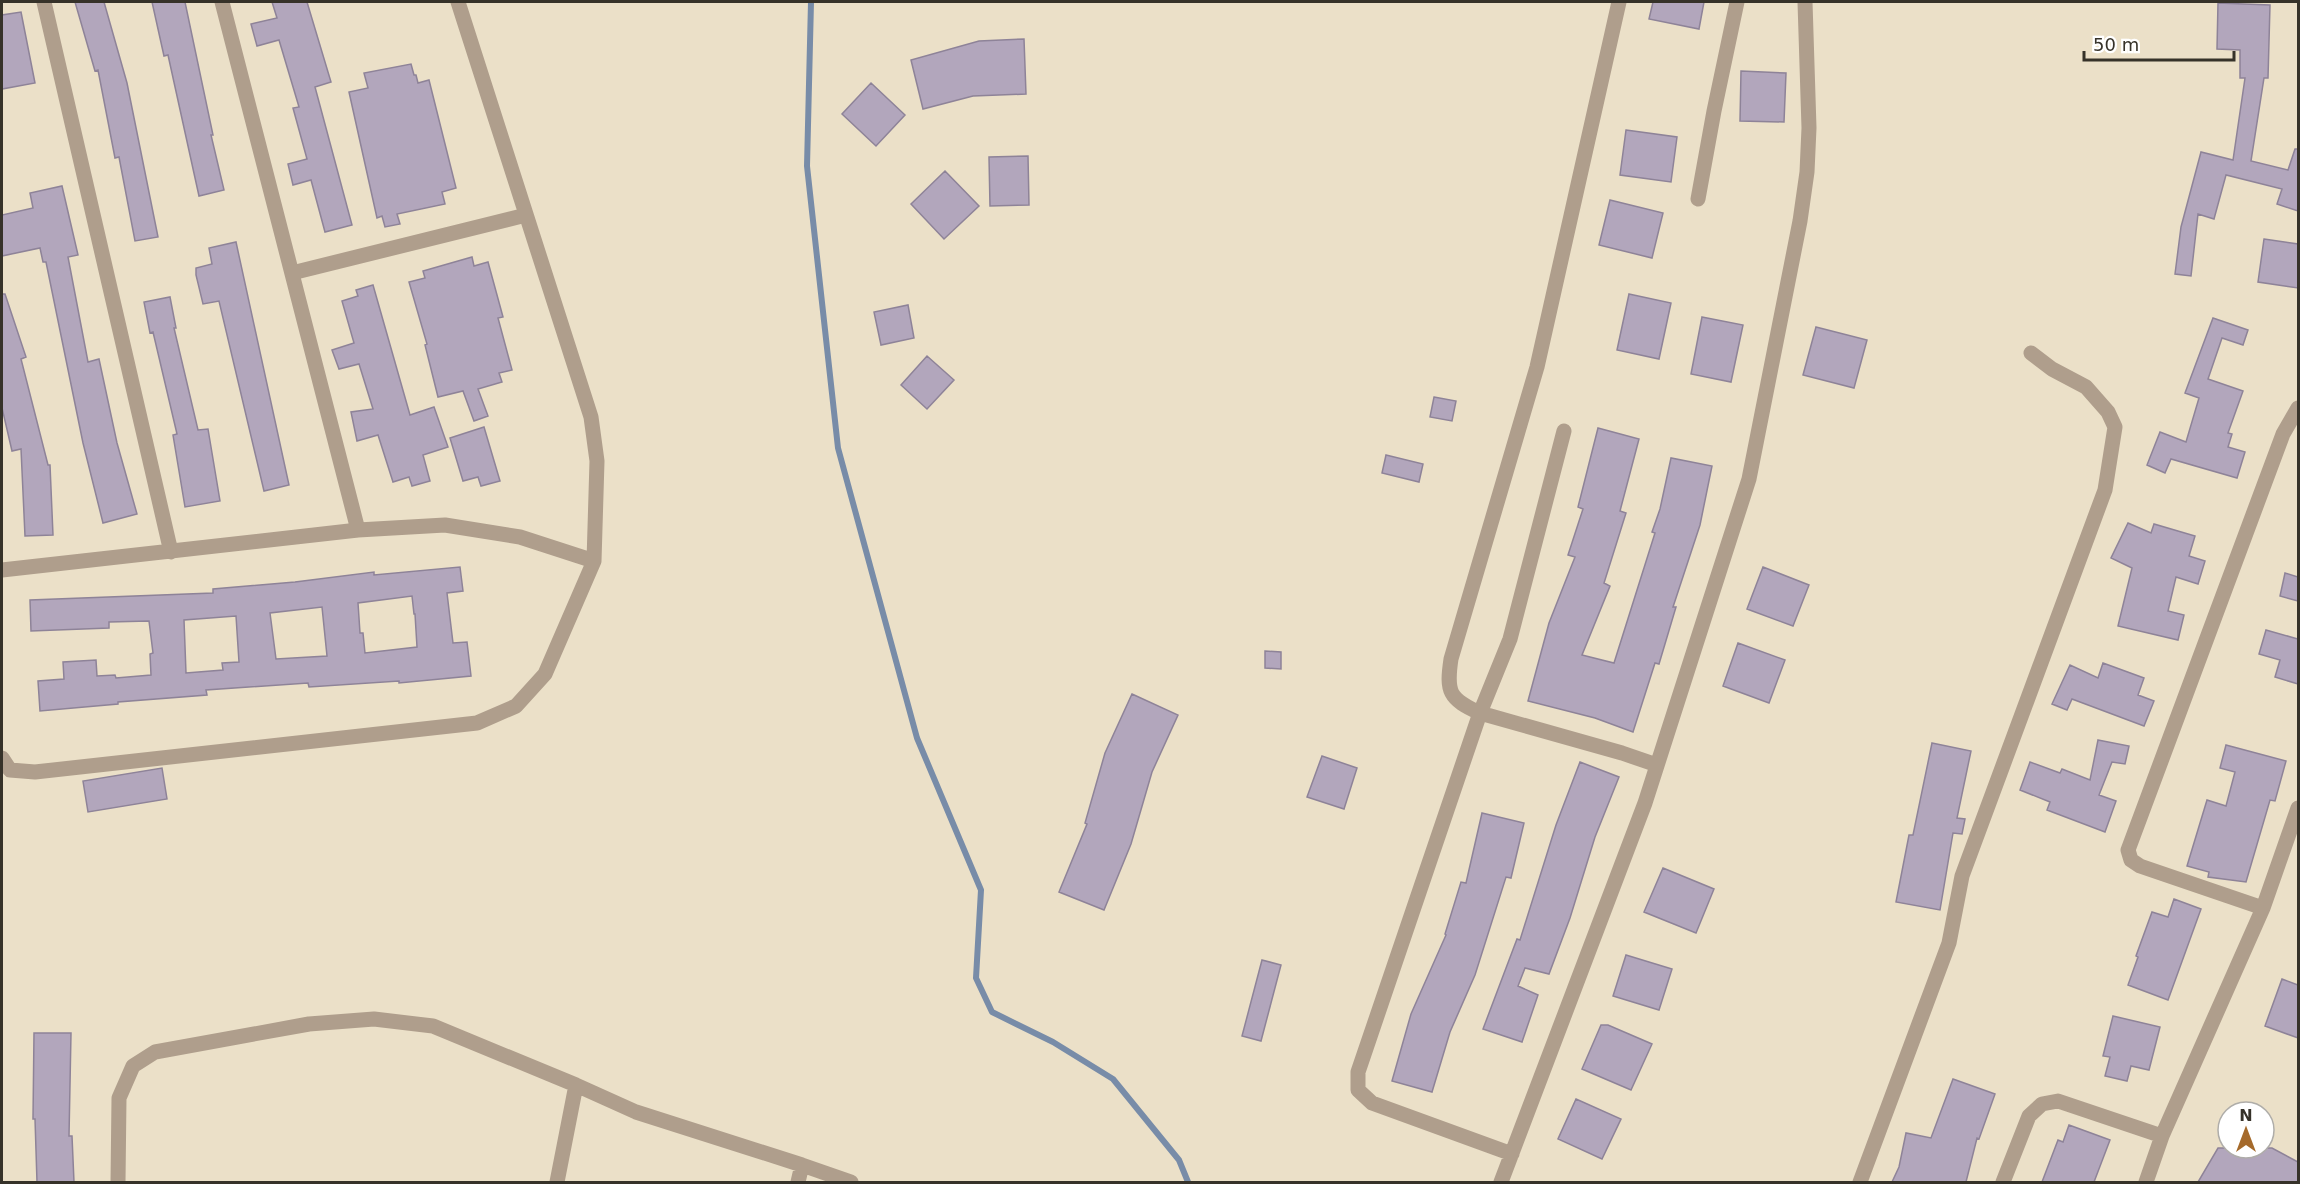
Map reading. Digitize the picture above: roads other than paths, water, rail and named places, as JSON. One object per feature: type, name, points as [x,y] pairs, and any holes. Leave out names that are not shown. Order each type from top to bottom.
[{"type":"street","points":[[44,2],[171,552]]},
{"type":"street","points":[[222,2],[358,530]]},
{"type":"street","points":[[2,758],[10,770],[35,772],[477,723],[516,706],[545,674],[594,561],[597,461],[591,417],[458,2]]},
{"type":"street","points":[[1619,2],[1537,368],[1450,659],[1447,682],[1452,697],[1480,713],[1657,765]]},
{"type":"street","points":[[1698,199],[1737,2]]},
{"type":"street","points":[[1501,1182],[1645,803],[1749,479],[1800,221],[1807,172],[1809,128],[1805,2]]},
{"type":"street","points":[[292,273],[526,215]]},
{"type":"street","points":[[1860,1182],[1949,943],[1962,876],[2105,490],[2115,428],[2109,412],[2086,387],[2052,369],[2031,353]]},
{"type":"street","points":[[2263,908],[2140,866],[2131,860],[2128,850],[2283,434],[2298,408]]},
{"type":"street","points":[[1512,1154],[1372,1102],[1358,1090],[1358,1072],[1480,713],[1510,639],[1563,431]]},
{"type":"street","points":[[2,570],[358,530],[445,525],[520,537],[594,561]]},
{"type":"street","points":[[2146,1182],[2162,1136],[2263,908],[2298,808]]},
{"type":"street","points":[[118,1182],[119,1098],[133,1066],[155,1052],[309,1024],[374,1019],[433,1026],[636,1112],[802,1164],[851,1182]]},
{"type":"street","points":[[557,1182],[576,1085]]},
{"type":"street","points":[[2003,1182],[2029,1116],[2042,1104],[2058,1101],[2162,1136]]},
{"type":"street","points":[[798,1182],[802,1164]]},
{"type":"waterway","points":[[811,2],[807,166],[838,448],[917,738],[981,890],[976,978],[992,1012],[1053,1042],[1113,1079],[1179,1160],[1188,1182]]}]
